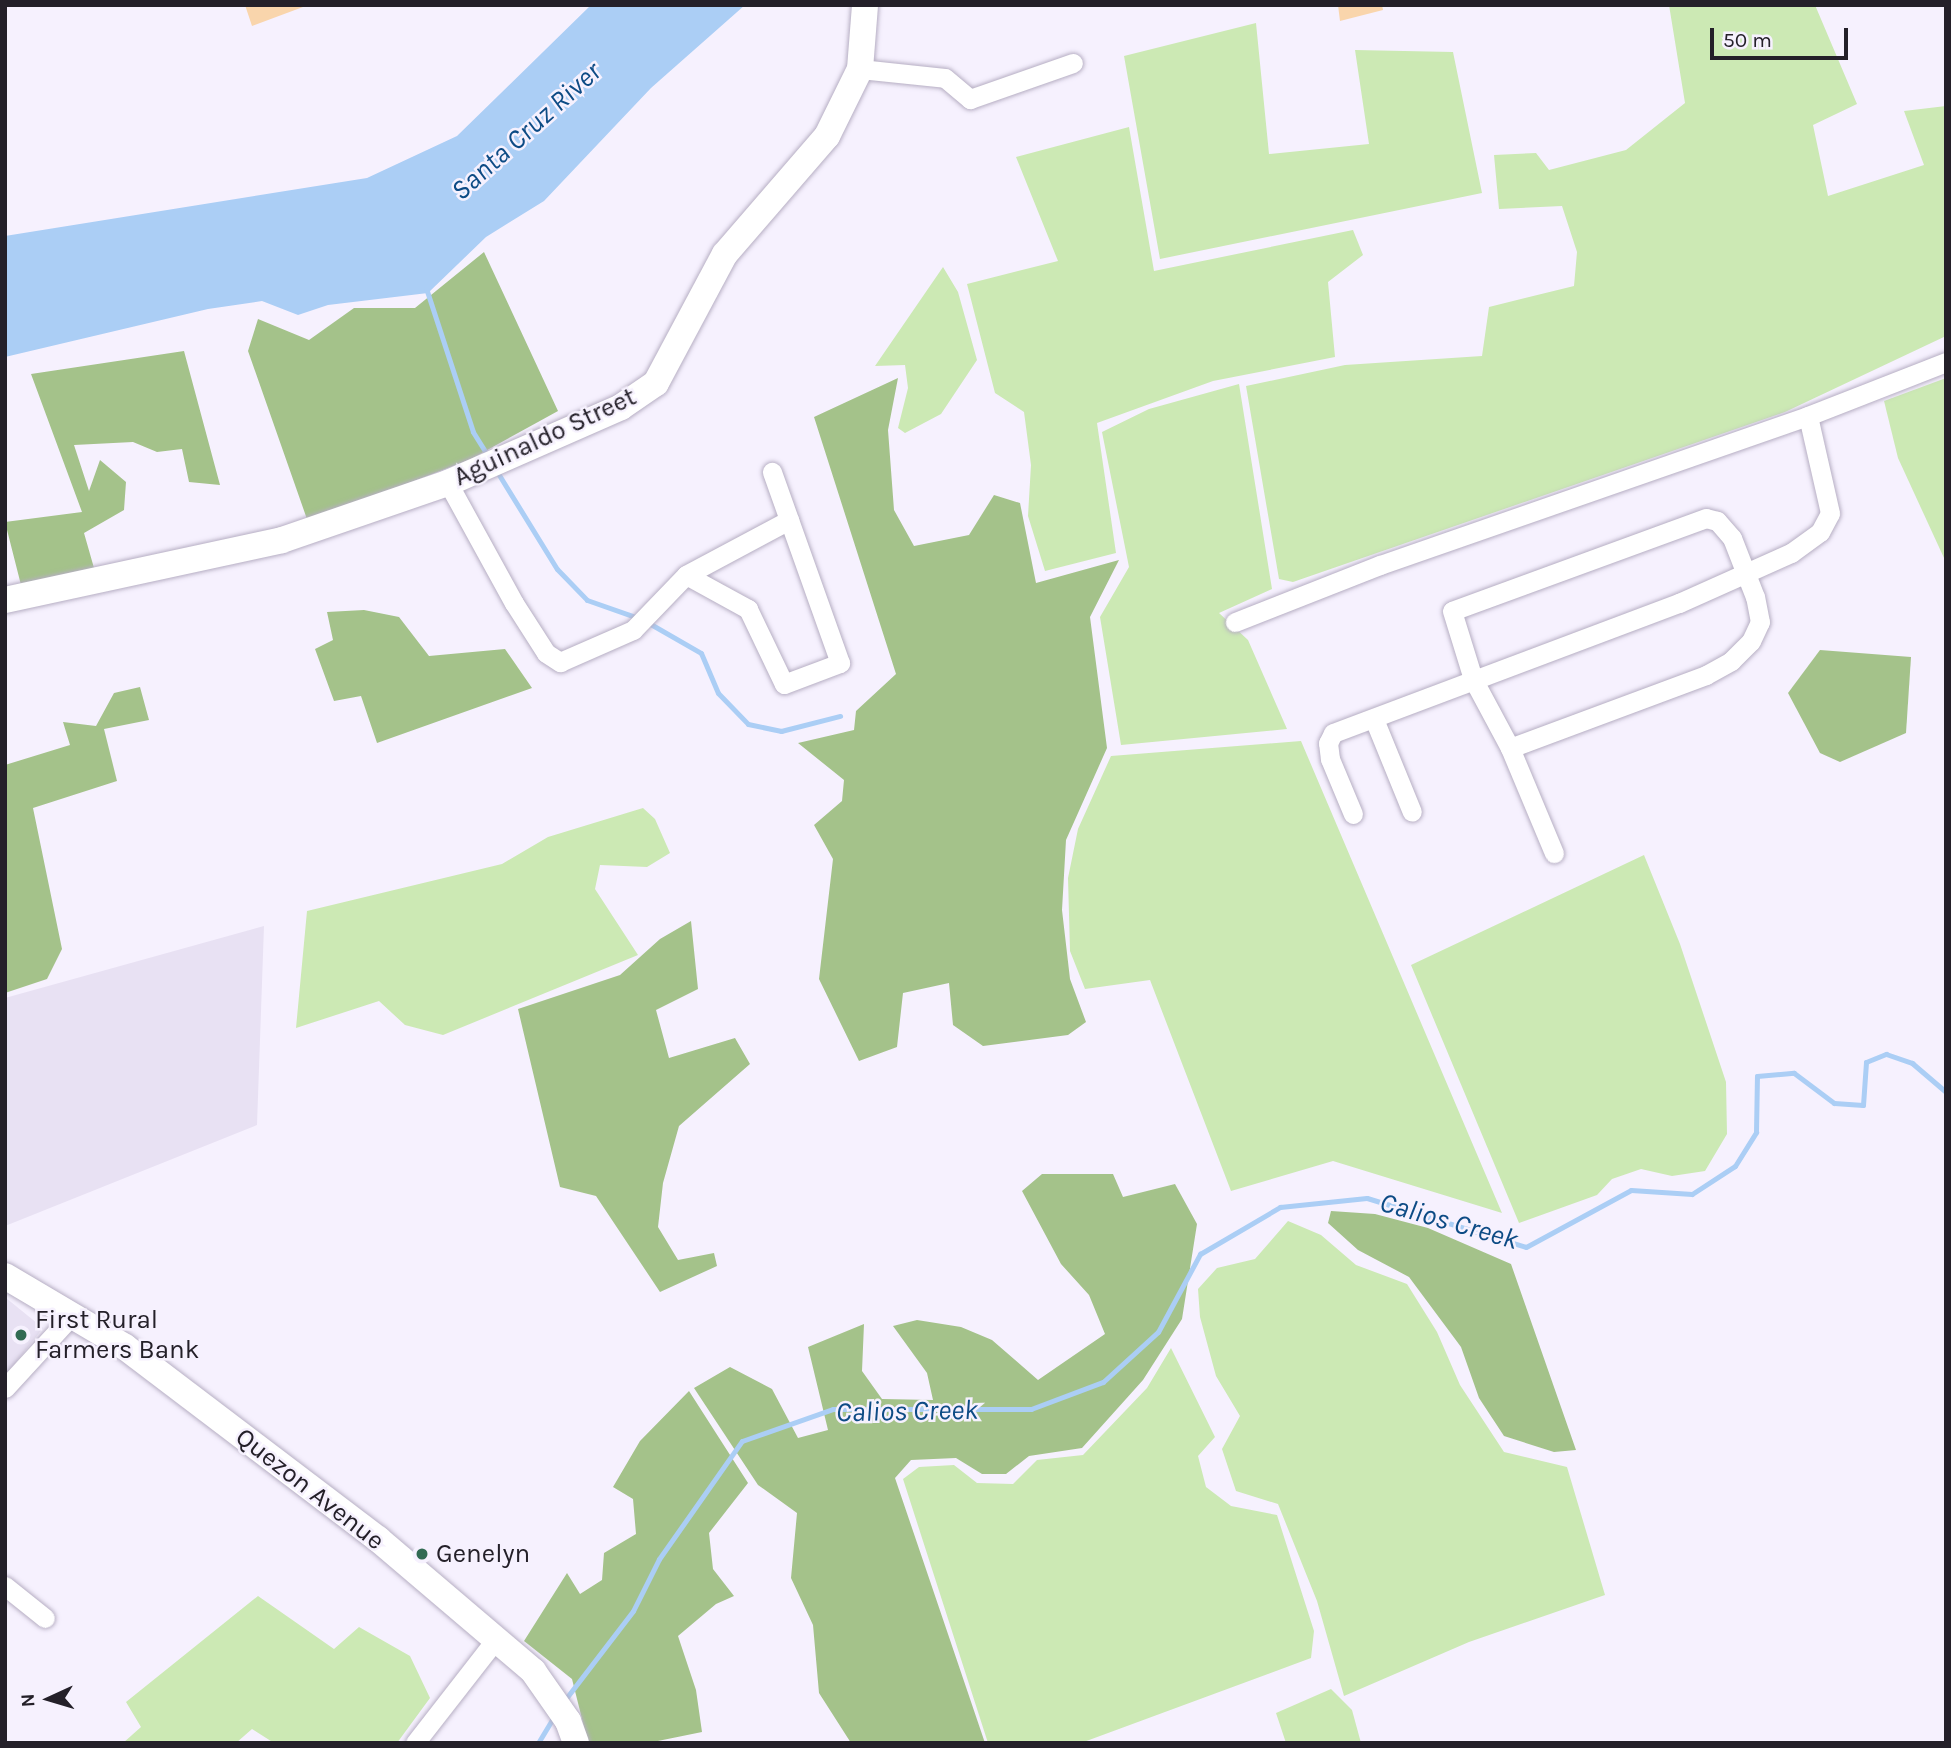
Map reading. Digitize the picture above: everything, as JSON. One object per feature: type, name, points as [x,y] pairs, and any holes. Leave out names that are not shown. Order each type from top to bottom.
[{"type":"street","name":"Aguinaldo Street","points":[[5,600],[282,540],[448,483],[621,407],[656,383],[725,254],[827,136],[860,69],[865,5]]},
{"type":"street","points":[[860,69],[945,78],[970,99],[1073,63]]},
{"type":"street","points":[[1235,622],[1380,565],[1808,416],[1946,362]]},
{"type":"street","points":[[1353,814],[1328,743],[1334,733],[1748,571],[1791,553],[1820,532],[1830,513],[1808,416]]},
{"type":"street","points":[[686,575],[748,609],[784,684],[840,663],[772,472]]},
{"type":"street","points":[[448,483],[514,603],[547,653],[560,662],[633,630],[686,575],[789,520]]},
{"type":"street","points":[[1510,748],[1731,662],[1760,622],[1748,571],[1732,538],[1717,521],[1706,518],[1452,611],[1473,679],[1510,748],[1554,853]]},
{"type":"street","points":[[1374,719],[1412,811]]},
{"type":"street","name":"Quezon Avenue","points":[[5,1276],[73,1314],[378,1539],[496,1639],[548,1690],[572,1732]]},
{"type":"street","points":[[5,1388],[73,1314]]},
{"type":"street","points":[[5,1586],[45,1618]]},
{"type":"street","points":[[415,1743],[496,1639]]},
{"type":"shaded area","points":[[264,926],[257,1125],[5,1226],[5,998]]},
{"type":"shaded area","name":"First Rural Farmers Bank","points":[[5,1299],[43,1328],[5,1376]]},
{"type":"green space","points":[[1669,5],[1815,5],[1857,104],[1813,125],[1828,196],[1924,165],[1904,111],[1946,106],[1946,336],[1785,412],[1293,582],[1279,579],[1246,386],[1345,365],[1482,356],[1489,307],[1574,286],[1577,252],[1562,206],[1499,209],[1494,155],[1536,153],[1549,170],[1626,150],[1685,103]]},
{"type":"green space","points":[[1256,23],[1269,154],[1369,144],[1355,50],[1453,52],[1482,193],[1160,259],[1124,56]]},
{"type":"green space","points":[[1129,127],[1154,271],[1353,230],[1363,255],[1328,282],[1335,357],[1213,381],[1097,423],[1116,553],[1045,571],[1028,516],[1031,465],[1024,412],[995,393],[967,284],[1058,261],[1016,157]]},
{"type":"green space","points":[[484,252],[558,411],[471,459],[308,522],[248,351],[258,319],[309,340],[354,308],[415,308]]},
{"type":"green space","points":[[943,267],[958,292],[977,360],[941,414],[905,433],[898,428],[908,388],[905,365],[875,366]]},
{"type":"green space","points":[[184,351],[220,485],[189,482],[182,449],[157,452],[133,442],[74,445],[89,491],[100,460],[126,482],[124,510],[84,533],[94,568],[21,585],[5,522],[82,512],[31,374]]},
{"type":"green space","points":[[898,378],[888,430],[894,510],[914,546],[969,535],[994,495],[1020,503],[1036,583],[1119,560],[1090,617],[1107,748],[1066,840],[1062,910],[1070,979],[1086,1022],[1068,1035],[983,1046],[953,1025],[949,983],[903,993],[897,1047],[859,1061],[819,979],[833,859],[814,825],[842,801],[844,780],[798,743],[854,730],[856,711],[896,674],[814,417]]},
{"type":"green space","points":[[1946,378],[1944,558],[1898,458],[1884,401]]},
{"type":"green space","points":[[1239,384],[1272,589],[1219,613],[1248,640],[1287,729],[1121,745],[1100,617],[1129,567],[1102,432],[1149,409]]},
{"type":"green space","points":[[364,610],[399,617],[429,656],[505,649],[532,688],[377,743],[361,696],[334,701],[315,649],[333,640],[327,612]]},
{"type":"green space","points":[[1820,650],[1911,657],[1906,733],[1840,762],[1820,753],[1788,693]]},
{"type":"green space","points":[[140,687],[149,720],[104,729],[117,781],[33,808],[62,949],[47,979],[5,993],[5,765],[70,745],[63,722],[96,726],[114,693]]},
{"type":"green space","points":[[1301,741],[1502,1213],[1333,1161],[1231,1191],[1150,980],[1085,989],[1070,951],[1068,878],[1078,829],[1111,756]]},
{"type":"green space","points":[[643,808],[655,819],[670,853],[647,867],[600,865],[595,889],[638,955],[443,1035],[405,1025],[379,1001],[296,1028],[307,911],[502,864],[548,837]]},
{"type":"green space","points":[[1644,855],[1680,944],[1726,1082],[1727,1134],[1705,1171],[1672,1176],[1641,1169],[1612,1179],[1597,1195],[1519,1223],[1411,965]]},
{"type":"green space","points":[[691,921],[698,989],[656,1010],[669,1058],[735,1038],[750,1064],[679,1126],[663,1183],[658,1227],[678,1260],[714,1253],[717,1266],[660,1292],[596,1196],[560,1187],[518,1009],[620,975],[660,939]]},
{"type":"green space","points":[[1042,1174],[1113,1174],[1123,1197],[1175,1184],[1197,1224],[1182,1319],[1143,1380],[1082,1448],[1029,1456],[1006,1474],[982,1474],[956,1458],[911,1460],[895,1478],[985,1743],[851,1743],[819,1693],[813,1625],[791,1578],[797,1513],[758,1485],[694,1388],[730,1367],[772,1389],[798,1438],[828,1430],[808,1347],[864,1324],[862,1371],[882,1399],[933,1400],[927,1373],[893,1326],[917,1320],[961,1327],[992,1340],[1038,1380],[1105,1334],[1089,1295],[1061,1264],[1022,1191]]},
{"type":"green space","points":[[1331,1211],[1375,1214],[1428,1228],[1511,1264],[1576,1450],[1554,1452],[1504,1436],[1479,1398],[1461,1347],[1409,1277],[1358,1250],[1328,1223]]},
{"type":"green space","points":[[1288,1221],[1321,1235],[1356,1265],[1407,1284],[1437,1332],[1460,1385],[1504,1452],[1567,1467],[1605,1595],[1469,1642],[1344,1696],[1317,1601],[1278,1504],[1236,1491],[1222,1449],[1240,1416],[1216,1376],[1200,1317],[1198,1289],[1217,1268],[1255,1259]]},
{"type":"green space","points":[[1171,1348],[1215,1437],[1198,1456],[1206,1487],[1231,1506],[1277,1515],[1314,1631],[1311,1658],[1081,1743],[988,1743],[903,1479],[919,1467],[954,1465],[977,1483],[1013,1484],[1037,1460],[1083,1455],[1147,1388]]},
{"type":"green space","points":[[689,1391],[748,1483],[709,1533],[713,1569],[734,1596],[716,1604],[678,1636],[696,1690],[702,1732],[648,1743],[588,1743],[572,1679],[524,1641],[567,1573],[580,1594],[602,1580],[604,1553],[636,1534],[633,1499],[613,1487],[640,1441]]},
{"type":"green space","points":[[258,1596],[334,1649],[359,1627],[410,1656],[430,1698],[397,1743],[274,1743],[252,1729],[236,1743],[123,1743],[141,1727],[126,1702]]},
{"type":"green space","points":[[1331,1689],[1352,1710],[1361,1743],[1286,1743],[1276,1713]]},
{"type":"water","name":"Santa Cruz River","points":[[591,5],[745,5],[651,88],[544,201],[486,237],[428,293],[328,305],[298,315],[262,301],[208,309],[5,357],[5,236],[367,178],[457,136]]},
{"type":"building","points":[[245,5],[303,5],[303,7],[252,26]]},
{"type":"building","points":[[1338,5],[1382,5],[1383,10],[1340,21]]},
{"type":"waterway","points":[[426,288],[473,432],[489,458]]},
{"type":"waterway","points":[[496,470],[557,569],[587,600],[638,618]]},
{"type":"waterway","points":[[647,622],[701,653],[718,693],[748,724],[781,731],[840,716]]},
{"type":"waterway","name":"Calios Creek","points":[[564,1701],[633,1611],[659,1559],[742,1441],[833,1409],[1031,1409],[1103,1382],[1158,1332],[1200,1254],[1280,1207],[1367,1198],[1526,1247],[1631,1190],[1692,1194],[1735,1166],[1756,1132],[1757,1076],[1794,1073],[1834,1103],[1863,1105],[1866,1062],[1886,1054],[1912,1063],[1946,1092]]},
{"type":"waterway","name":"Calios Creek","points":[[538,1743],[555,1715]]},
{"type":"place","name":"First Rural Farmers Bank","points":[[21,1335]]},
{"type":"place","name":"Genelyn","points":[[422,1554]]}]
